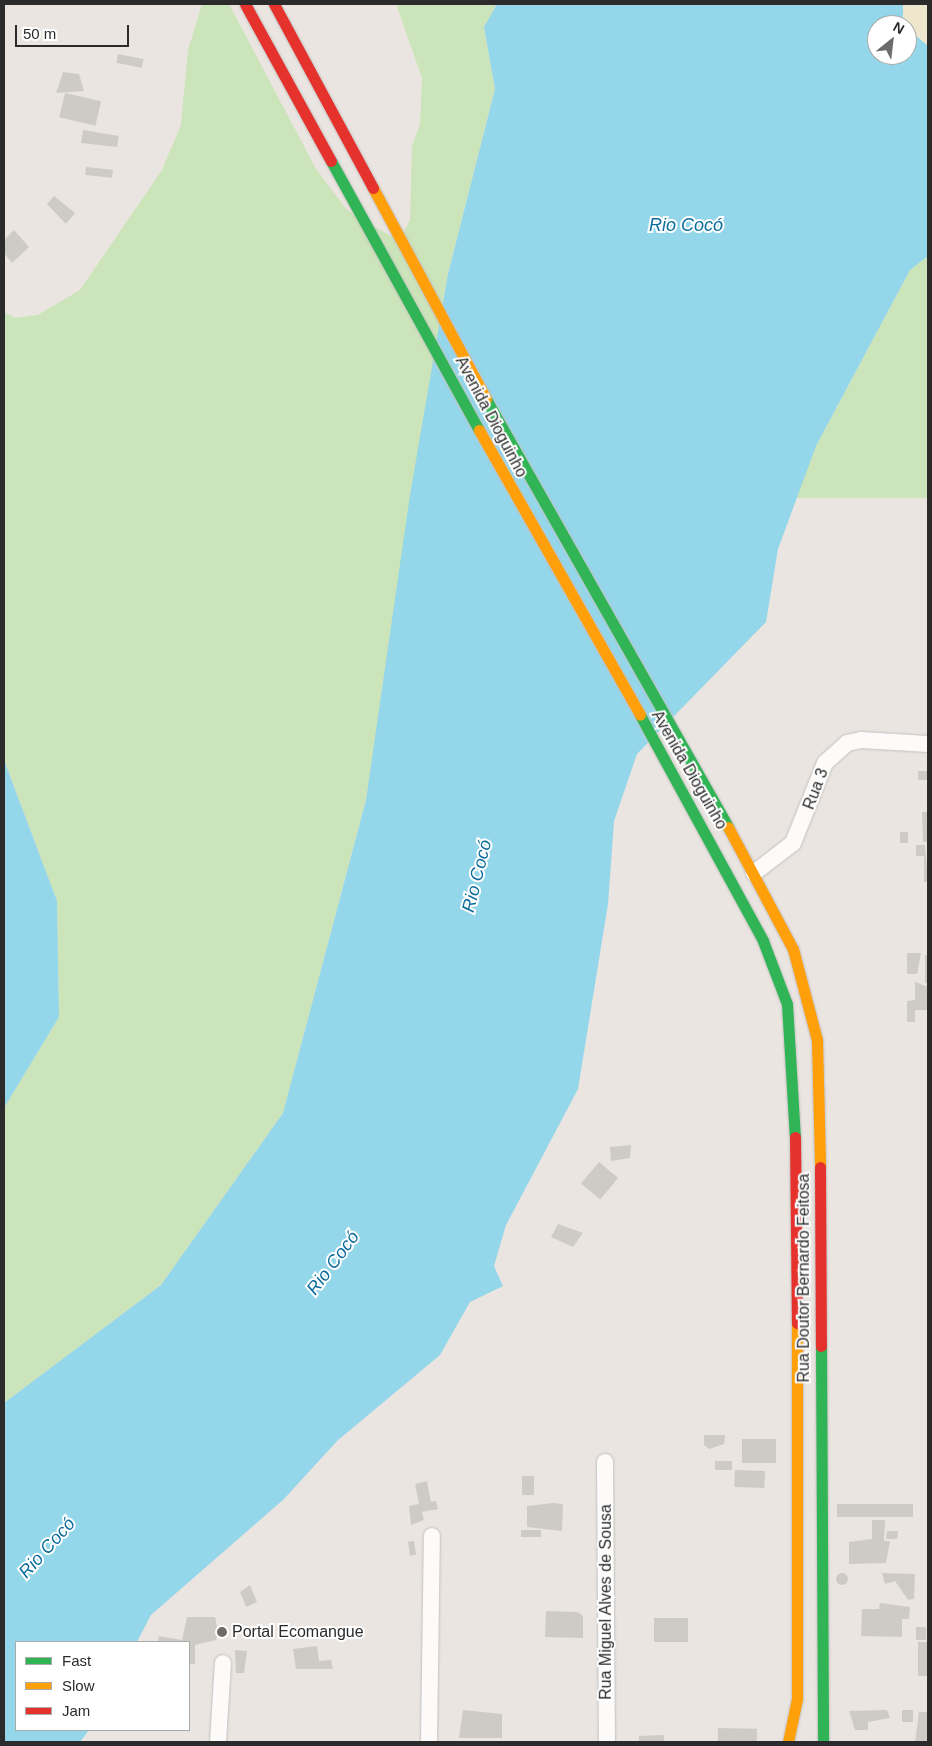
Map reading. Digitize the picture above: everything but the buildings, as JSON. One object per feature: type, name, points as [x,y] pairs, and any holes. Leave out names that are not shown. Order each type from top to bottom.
[{"type":"main road","name":"Avenida Dioguinho","points":[[246,4],[353,196],[535,532],[712,844]]},
{"type":"main road","name":"Avenida Dioguinho","points":[[274,4],[563,542],[731,833]]},
{"type":"main road","name":"Rua Doutor Bernardo Feitosa","points":[[731,833],[754,872],[793,949],[817,1040],[823,1742]]},
{"type":"main road","name":"Rua Doutor Bernardo Feitosa","points":[[712,844],[772,962],[787,1004],[793,1043],[799,1514],[797,1699],[788,1742]]},
{"type":"street","name":"Rua 3","points":[[754,872],[793,843],[825,763],[847,743],[861,740],[928,744]]},
{"type":"street","name":"Rua Miguel Alves de Sousa","points":[[604,1462],[607,1742]]},
{"type":"street","points":[[429,1742],[432,1536]]},
{"type":"street","points":[[218,1742],[223,1662]]},
{"type":"green space","points":[[202,4],[229,4],[316,169],[347,210],[399,241],[410,220],[412,146],[420,124],[422,78],[396,4],[497,4],[484,27],[495,89],[448,274],[366,800],[283,1113],[161,1285],[4,1403],[4,1108],[59,1017],[57,901],[4,760],[4,312],[15,318],[38,315],[80,290],[162,170],[181,125],[188,50]]},
{"type":"green space","points":[[928,256],[928,498],[795,498],[816,446],[910,270]]},
{"type":"sand","points":[[903,4],[928,4],[928,46],[917,37],[917,15],[901,15]]},
{"type":"water","name":"Rio Cocó","points":[[497,4],[903,4],[903,15],[867,15],[867,65],[917,65],[917,37],[928,46],[928,256],[910,270],[816,446],[778,549],[766,622],[637,754],[614,821],[608,904],[578,1089],[506,1225],[494,1266],[503,1286],[470,1302],[440,1355],[337,1441],[284,1499],[151,1615],[138,1641],[15,1641],[15,1731],[88,1731],[80,1742],[4,1742],[4,1403],[161,1285],[283,1113],[366,800],[410,495],[448,274],[495,89],[484,27]]},
{"type":"water","points":[[4,760],[57,901],[59,1017],[4,1108]]},
{"type":"traffic: fast","points":[[331,161],[479,430]]},
{"type":"traffic: fast","points":[[486,399],[728,827]]},
{"type":"traffic: fast","points":[[640,715],[763,941],[787,1004],[795,1137]]},
{"type":"traffic: fast","points":[[821,1346],[823,1742]]},
{"type":"traffic: slow","points":[[373,188],[486,399]]},
{"type":"traffic: slow","points":[[479,430],[640,715]]},
{"type":"traffic: slow","points":[[728,827],[793,949],[817,1040],[820,1167]]},
{"type":"traffic: slow","points":[[788,1742],[797,1699],[797,1323]]},
{"type":"traffic: jam","points":[[245,4],[331,161]]},
{"type":"traffic: jam","points":[[274,4],[373,188]]},
{"type":"traffic: jam","points":[[795,1137],[797,1323]]},
{"type":"traffic: jam","points":[[820,1167],[821,1346]]},
{"type":"place","name":"Portal Ecomangue","points":[[222,1632]]}]
